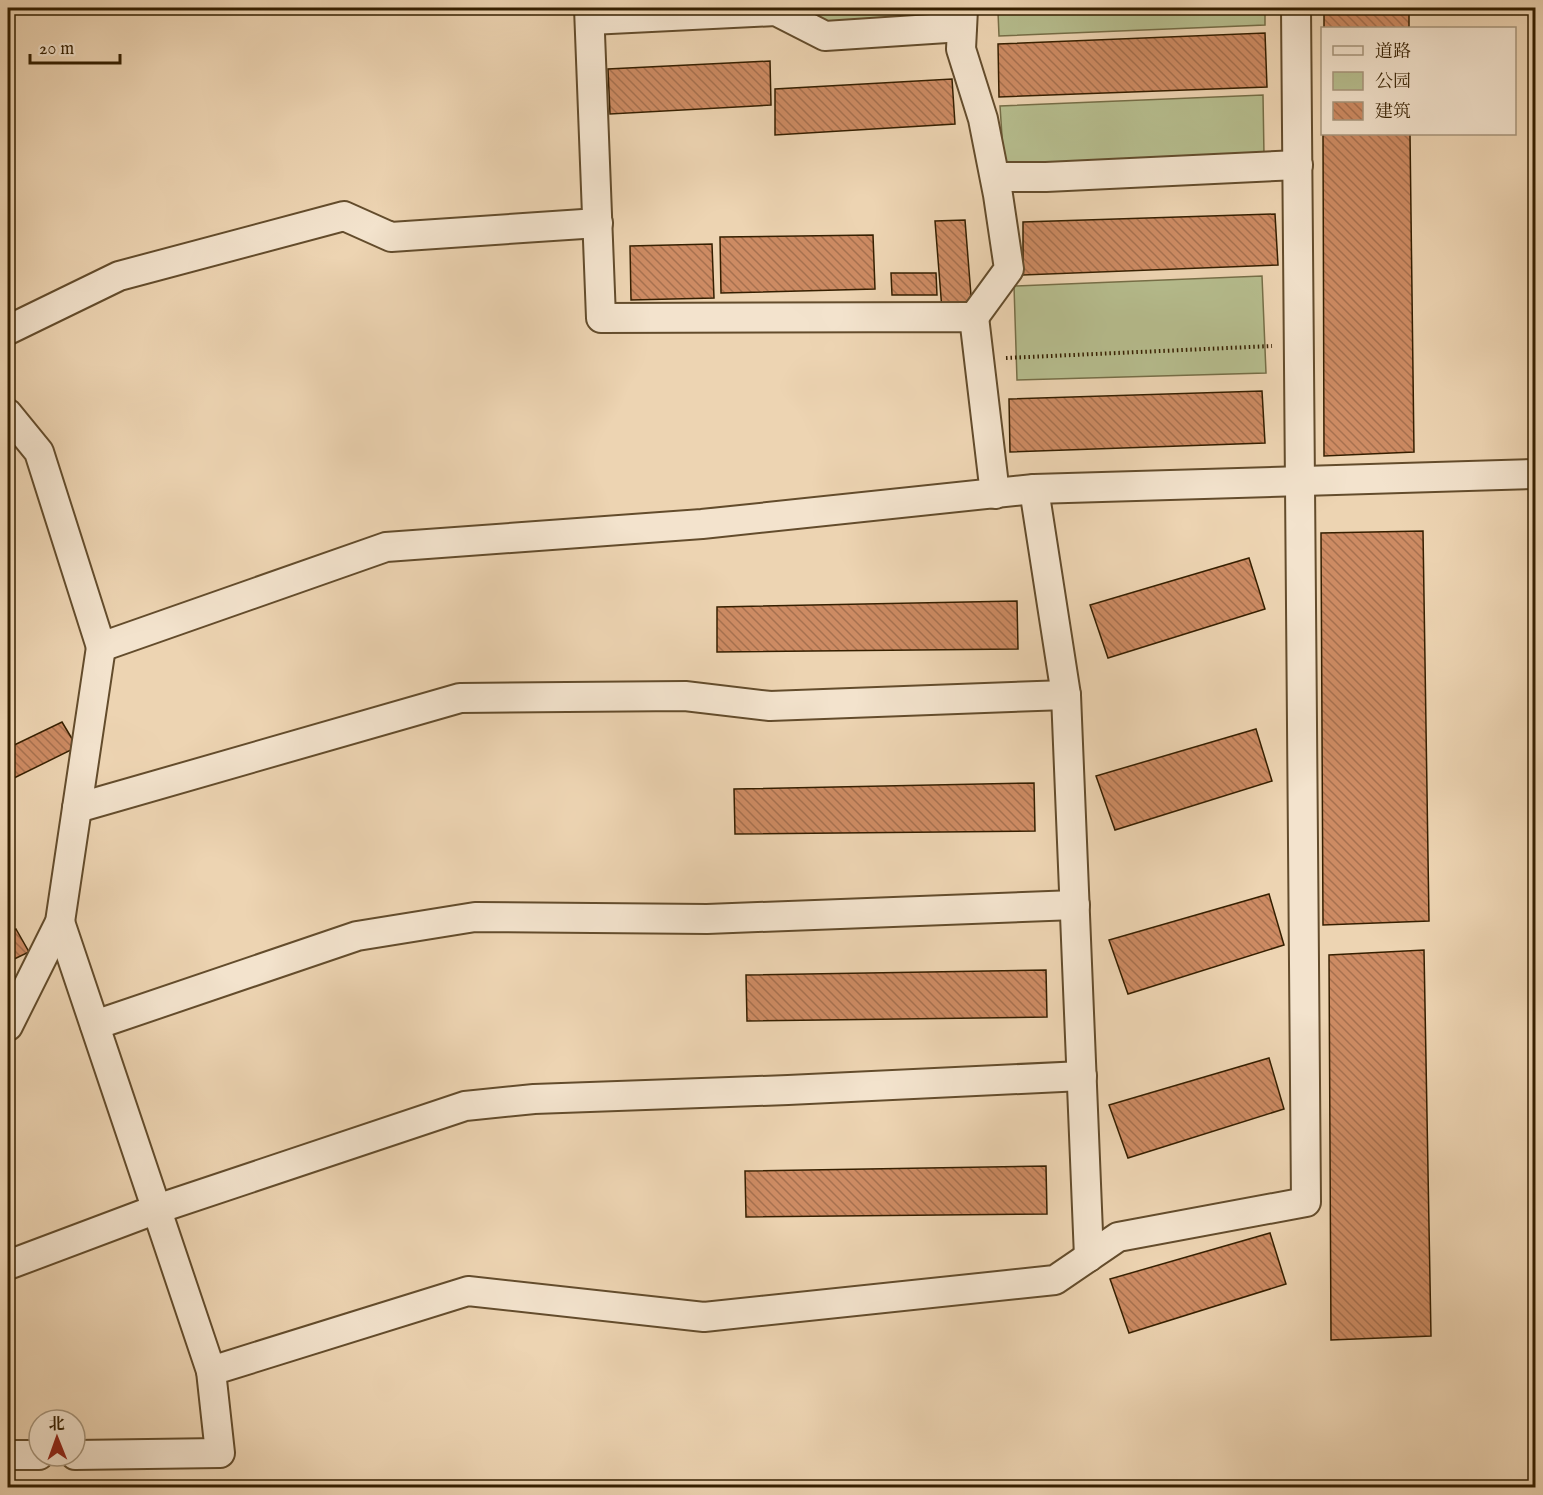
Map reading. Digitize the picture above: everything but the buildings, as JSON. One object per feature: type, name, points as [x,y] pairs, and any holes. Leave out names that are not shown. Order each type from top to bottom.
[{"type":"street","points":[[212,1371],[468,1291],[704,1317],[1055,1280],[1118,1237],[1306,1202],[1296,8]]},
{"type":"street","points":[[974,317],[601,318],[589,14],[776,11],[825,36],[963,17],[961,49],[983,119],[995,177],[1009,269],[974,317],[995,494]]},
{"type":"street","points":[[995,177],[1298,165]]},
{"type":"street","points":[[8,330],[118,276],[344,216],[391,237],[598,223]]},
{"type":"street","points":[[8,414],[39,452],[101,647],[60,922],[8,1026]]},
{"type":"street","points":[[101,647],[386,547],[702,524],[1034,489],[1536,474]]},
{"type":"street","points":[[1034,489],[1066,695],[1089,1257]]},
{"type":"street","points":[[77,808],[460,698],[685,696],[770,706],[1066,695]]},
{"type":"street","points":[[95,1025],[357,936],[475,917],[707,919],[1075,905]]},
{"type":"street","points":[[60,922],[212,1371],[220,1453],[87,1455]]},
{"type":"street","points":[[8,1265],[157,1209],[465,1106],[534,1099],[1082,1076]]},
{"type":"street","points":[[8,1455],[27,1455]]},
{"type":"path","points":[[979,359],[1299,345]]},
{"type":"green space","points":[[803,8],[951,8],[952,16],[830,23]]},
{"type":"green space","points":[[1103,8],[1265,8],[1265,25],[999,36],[998,12]]},
{"type":"green space","points":[[1263,95],[1264,156],[1004,166],[1000,106]]},
{"type":"green space","points":[[1262,276],[1266,373],[1017,380],[1014,286]]}]
